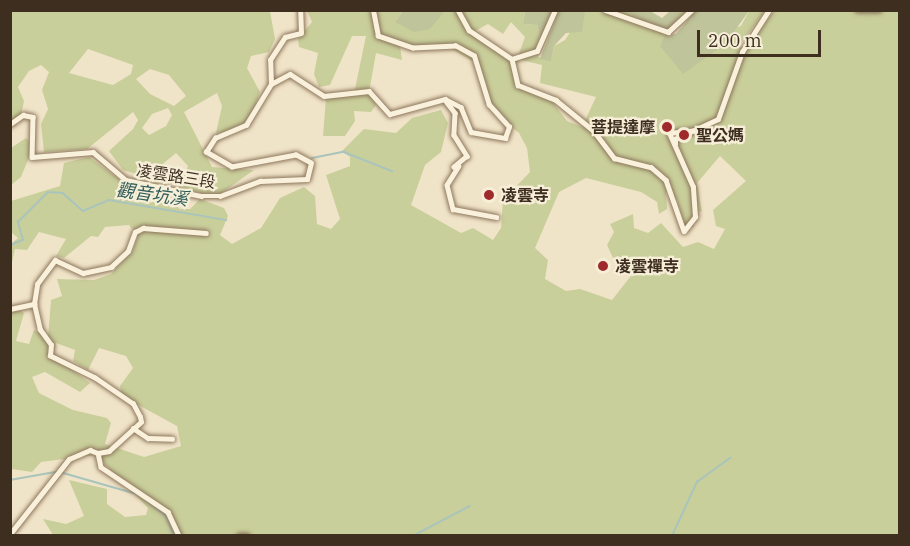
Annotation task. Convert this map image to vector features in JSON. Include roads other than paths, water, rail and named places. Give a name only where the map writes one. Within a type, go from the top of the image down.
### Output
[{"type":"street","points":[[300,10],[302,33],[285,37],[270,60],[271,84],[290,74],[324,96],[369,91],[384,110],[397,115],[444,99],[461,107],[475,135],[507,135],[509,127],[489,105],[474,56],[456,46],[413,48],[378,36],[373,10]]},
{"type":"street","points":[[458,10],[469,30],[512,59],[518,85],[555,100],[594,131],[614,158],[651,167],[666,180],[680,228],[687,231],[695,217],[693,187],[669,133],[705,129],[718,119],[742,52],[769,10]]},
{"type":"street","points":[[512,59],[537,51],[555,10]]},
{"type":"street","points":[[605,10],[668,32],[692,10]]},
{"type":"street","points":[[857,10],[880,10]]},
{"type":"street","name":"凌雲路三段","points":[[10,124],[23,115],[33,117],[30,155],[39,160],[93,152],[126,180],[220,196],[260,181],[308,177],[311,163],[296,155],[232,167],[206,152],[214,138],[234,134],[252,120],[271,84]]},
{"type":"street","points":[[444,99],[455,113],[453,135],[467,156],[457,166],[447,185],[453,209],[496,217]]},
{"type":"street","points":[[10,534],[77,452],[109,451],[141,422],[133,404],[50,356],[51,345],[40,330],[34,304],[37,284],[55,260],[83,273],[120,262],[135,232],[143,228],[206,233]]},
{"type":"street","points":[[10,309],[34,304]]},
{"type":"street","points":[[133,428],[148,438],[172,439]]},
{"type":"street","points":[[98,453],[101,467],[168,512],[179,536]]},
{"type":"street","points":[[239,536],[248,536]]},
{"type":"waterway","points":[[312,158],[344,152],[392,171]]},
{"type":"waterway","points":[[116,199],[126,185]]},
{"type":"waterway","name":"觀音坑溪","points":[[10,245],[23,240],[18,222],[48,192],[63,193],[83,211],[109,200],[226,220]]},
{"type":"waterway","points":[[672,536],[697,482],[730,458]]},
{"type":"waterway","points":[[10,480],[56,472]]},
{"type":"waterway","points":[[60,472],[140,495],[166,516],[174,536]]},
{"type":"waterway","points":[[413,536],[470,506]]},
{"type":"place","name":"菩提達摩","points":[[667,127]]},
{"type":"place","name":"聖公媽","points":[[684,135]]},
{"type":"place","name":"凌雲寺","points":[[489,195]]},
{"type":"place","name":"凌雲禪寺","points":[[603,266]]}]
